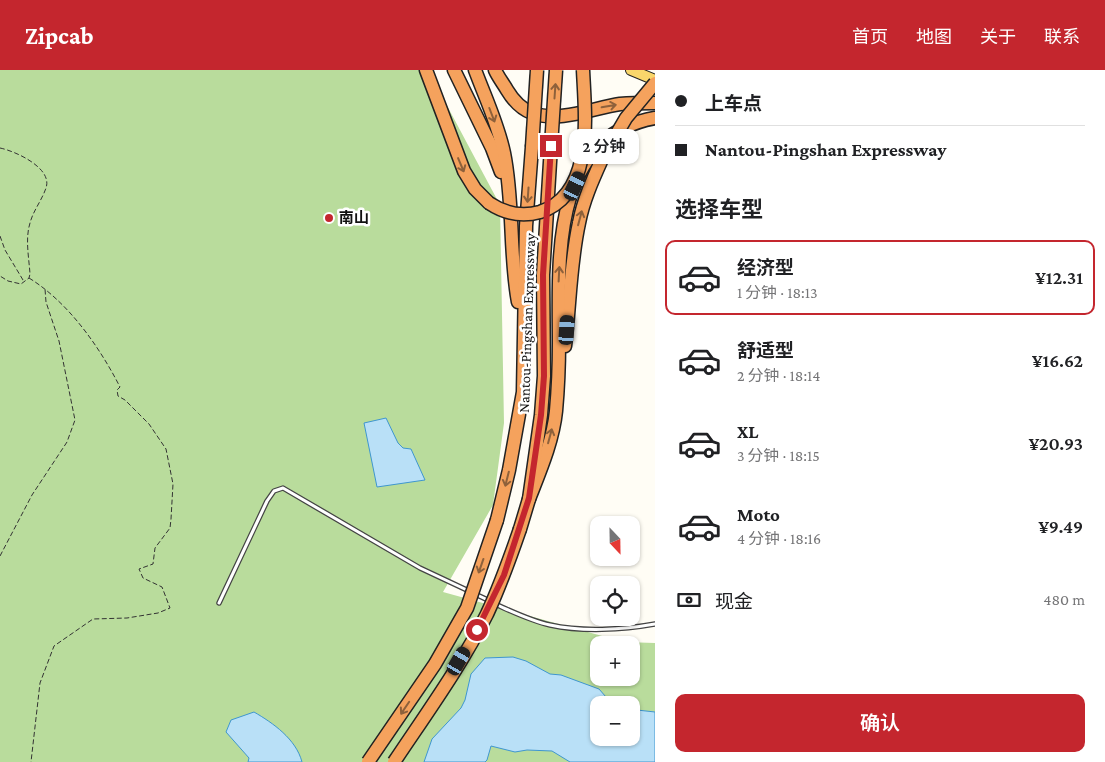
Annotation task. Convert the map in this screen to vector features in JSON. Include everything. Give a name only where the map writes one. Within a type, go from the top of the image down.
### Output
[{"type":"highway","points":[[426,70],[464,171],[475,189],[489,203],[504,211],[528,214],[553,206],[567,195],[576,180],[582,159],[584,119],[583,70]]},
{"type":"highway","points":[[454,70],[492,148],[509,198]]},
{"type":"highway","points":[[475,70],[500,136],[507,170],[516,289],[524,332]]},
{"type":"highway","name":"Nantou-Pingshan Expressway","points":[[368,762],[435,664],[467,608],[497,520],[509,470],[523,392],[526,226],[537,70]]},
{"type":"highway","name":"Nantou-Pingshan Expressway","points":[[394,762],[450,677],[486,615],[504,575],[529,498],[541,415],[544,376],[543,275],[556,70]]},
{"type":"highway","points":[[496,72],[514,100],[532,113],[555,116],[568,115],[622,104],[655,103]]},
{"type":"highway","points":[[529,498],[551,434],[555,414],[564,355],[574,246],[579,221],[592,180],[602,158],[626,118],[655,82]]},
{"type":"highway","points":[[558,387],[558,278],[561,235],[569,199],[588,160],[600,145],[624,128],[655,118]]},
{"type":"main road","points":[[631,70],[655,82]]},
{"type":"lane","points":[[219,603],[267,501],[274,491],[283,488],[420,568],[518,614],[549,625],[562,626],[614,629],[655,624]]},
{"type":"path","points":[[0,148],[26,159],[40,169],[48,181],[28,232],[29,278],[21,284],[8,281],[0,276]]},
{"type":"path","points":[[0,236],[5,250],[23,280],[21,284]]},
{"type":"path","points":[[29,278],[56,298],[106,360],[120,387],[117,390],[118,396],[125,400],[149,424],[166,448],[173,484],[170,528],[155,548],[153,564],[140,569],[143,578],[162,587],[170,608],[158,613],[127,618],[93,619],[54,646],[40,683],[31,762]]},
{"type":"path","points":[[0,556],[32,495],[67,442],[76,420],[59,341],[46,302],[45,288]]},
{"type":"green space","points":[[0,70],[428,70],[500,205],[504,423],[493,505],[443,592],[602,636],[590,636],[590,686],[640,686],[640,643],[655,643],[655,762],[0,762]]},
{"type":"water","points":[[386,418],[398,443],[403,448],[411,449],[425,480],[377,487],[364,423]]},
{"type":"water","points":[[513,657],[526,661],[550,674],[561,675],[599,689],[605,696],[590,696],[590,746],[640,746],[640,710],[655,712],[655,762],[570,762],[552,751],[527,750],[515,752],[491,746],[485,762],[424,762],[432,739],[461,708],[465,700],[471,674],[485,658]]},
{"type":"water","points":[[254,712],[283,732],[295,746],[302,762],[248,762],[249,758],[226,732],[231,720]]},
{"type":"place","name":"南山","points":[[329,218]]},
{"type":"route","points":[[477,630],[504,575],[529,498],[541,415],[544,376],[543,275],[551,146]]}]
